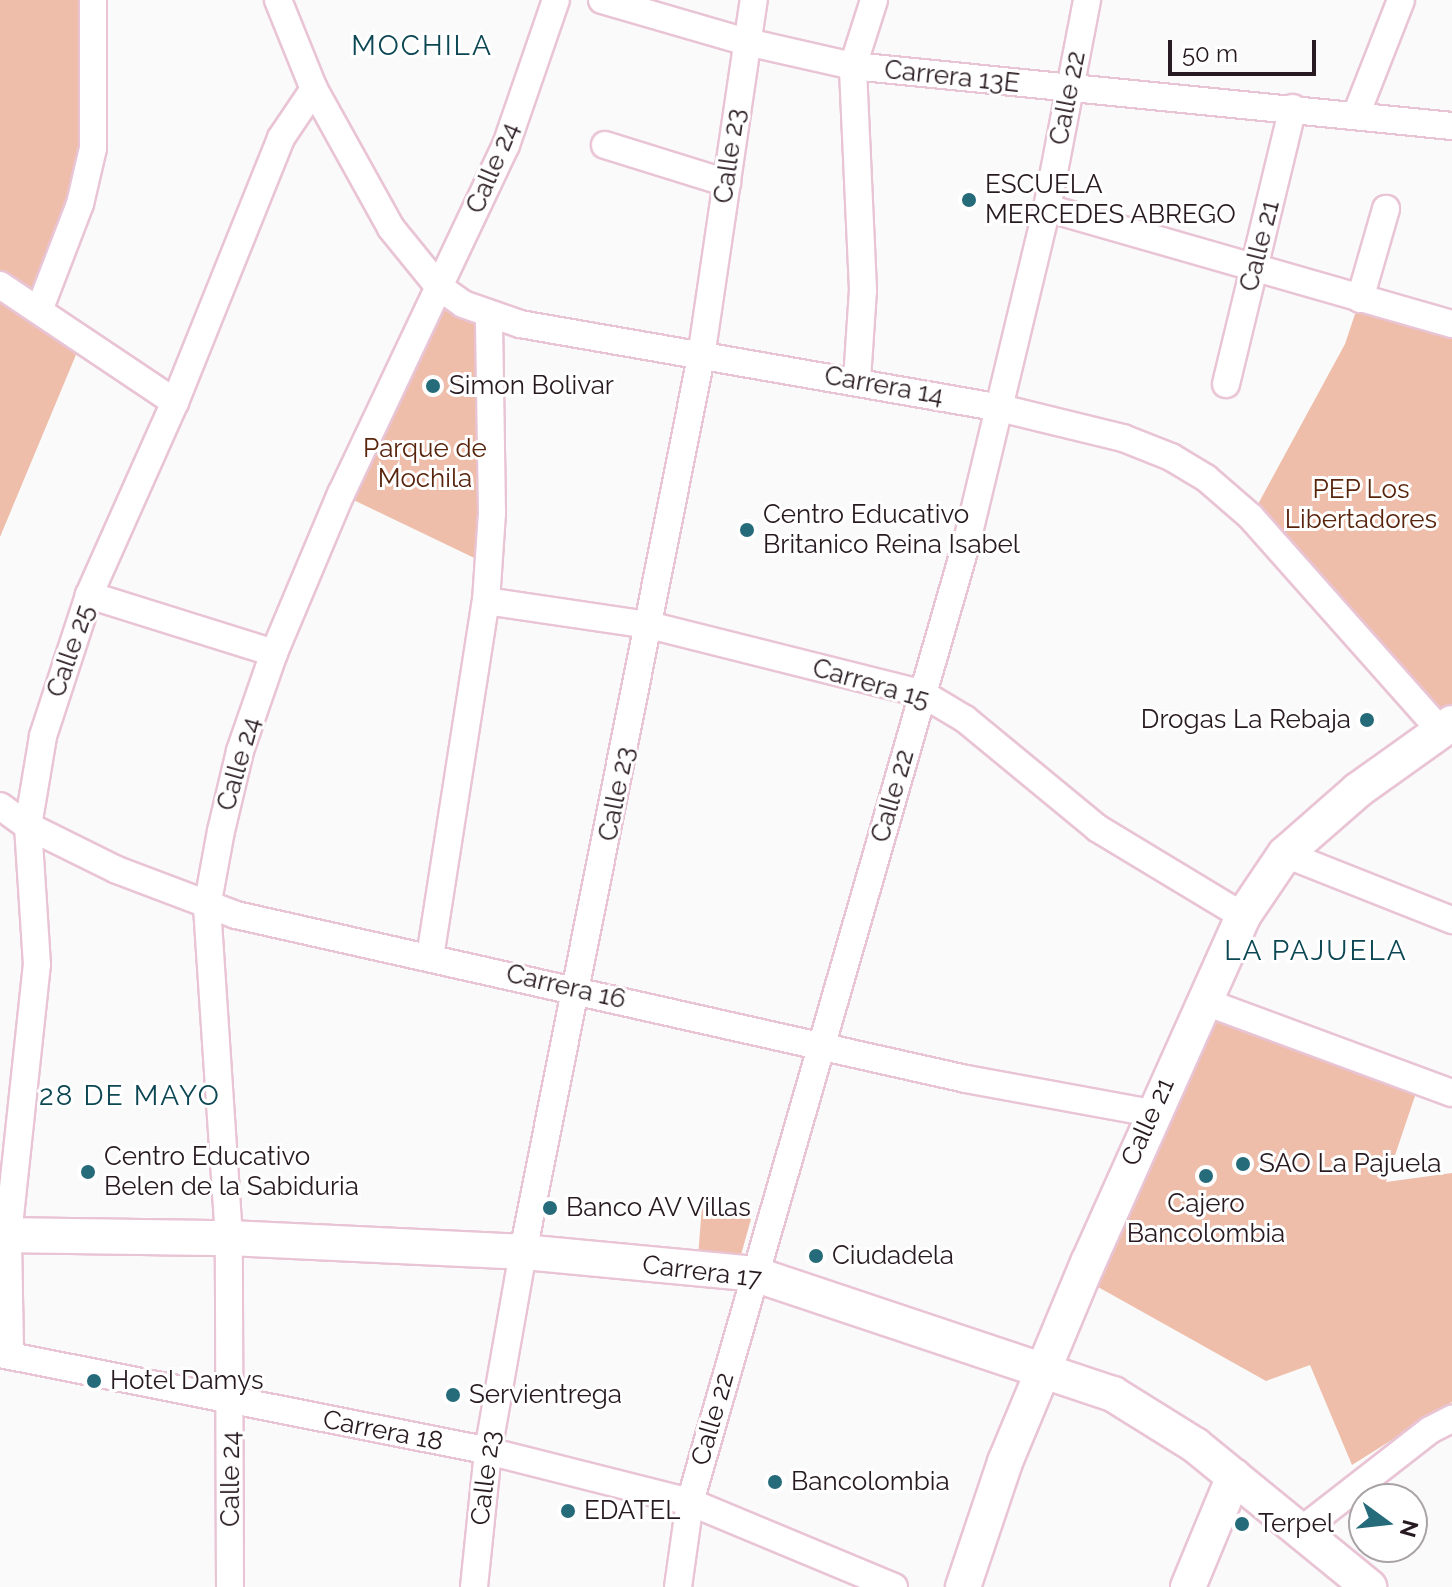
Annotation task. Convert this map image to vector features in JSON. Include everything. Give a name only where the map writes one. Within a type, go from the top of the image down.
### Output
[{"type":"main road","name":"Calle 21","points":[[963,1587],[1005,1462],[1151,1113],[1243,916],[1285,854],[1358,790],[1446,726]]},
{"type":"main road","name":"Carrera 17","points":[[4,1235],[229,1238],[523,1252],[754,1274],[1044,1369],[1161,1420],[1369,1587]]},
{"type":"main road","points":[[1188,1587],[1234,1476]]},
{"type":"street","points":[[40,308],[80,204],[93,148],[93,0]]},
{"type":"street","points":[[278,0],[314,89]]},
{"type":"street","name":"Calle 24","points":[[230,1587],[229,1238],[207,907],[240,751],[274,653],[341,494],[506,145],[556,0]]},
{"type":"street","name":"Carrera 13E","points":[[602,0],[747,42],[853,66],[1452,126]]},
{"type":"street","name":"Calle 23","points":[[474,1587],[488,1451],[523,1252],[578,990],[701,357],[754,0]]},
{"type":"street","points":[[857,380],[863,290],[853,66],[874,0]]},
{"type":"street","name":"Calle 22","points":[[678,1587],[690,1502],[923,694],[1000,408],[1047,208],[1087,0]]},
{"type":"street","points":[[1356,115],[1401,0]]},
{"type":"street","name":"Carrera 14","points":[[314,89],[391,228],[439,287],[489,317],[701,357],[857,380],[1000,408],[1123,438],[1206,478],[1251,517],[1446,726]]},
{"type":"street","name":"Calle 25","points":[[5,1353],[4,1235],[37,965],[28,826],[43,736],[89,595],[175,402],[281,138],[314,89]]},
{"type":"street","name":"Calle 21","points":[[1226,384],[1293,108]]},
{"type":"street","points":[[605,145],[727,183]]},
{"type":"street","points":[[1047,208],[1452,324]]},
{"type":"street","points":[[1360,299],[1386,209]]},
{"type":"street","points":[[0,285],[40,308],[175,402]]},
{"type":"street","points":[[430,957],[486,601],[492,513],[489,317]]},
{"type":"street","points":[[89,595],[274,653]]},
{"type":"street","name":"Carrera 15","points":[[486,601],[649,625],[923,694],[965,719],[1097,828],[1243,916]]},
{"type":"street","name":"Carrera 16","points":[[0,806],[28,826],[207,907],[821,1046],[1151,1113]]},
{"type":"street","points":[[1285,854],[1452,920]]},
{"type":"street","points":[[1203,1001],[1452,1093]]},
{"type":"street","name":"Carrera 18","points":[[5,1353],[488,1451],[690,1502],[894,1587]]},
{"type":"street","points":[[1299,1532],[1430,1430],[1452,1419]]},
{"type":"green space","points":[[0,0],[93,0],[96,91],[40,308],[83,338],[0,537]]},
{"type":"green space","name":"Parque de Mochila","points":[[439,287],[489,317],[489,565],[341,494]]},
{"type":"green space","name":"PEP Los Libertadores","points":[[1360,299],[1452,324],[1452,723],[1251,517],[1345,344]]},
{"type":"green space","points":[[1203,1001],[1420,1081],[1386,1182],[1452,1173],[1452,1402],[1352,1465],[1310,1365],[1266,1381],[1082,1278]]},
{"type":"green space","points":[[702,1206],[751,1219],[739,1262],[698,1257]]},
{"type":"place","name":"ESCUELA MERCEDES ABREGO","points":[[969,200]]},
{"type":"place","name":"Simon Bolivar","points":[[433,386]]},
{"type":"place","name":"Centro Educativo Britanico Reina Isabel","points":[[747,530]]},
{"type":"place","name":"Drogas La Rebaja","points":[[1367,720]]},
{"type":"place","name":"SAO La Pajuela","points":[[1243,1164]]},
{"type":"place","name":"Centro Educativo Belen de la Sabiduria","points":[[88,1172]]},
{"type":"place","name":"Cajero Bancolombia","points":[[1206,1176]]},
{"type":"place","name":"Banco AV Villas","points":[[550,1208]]},
{"type":"place","name":"Ciudadela","points":[[816,1256]]},
{"type":"place","name":"Hotel Damys","points":[[94,1381]]},
{"type":"place","name":"Servientrega","points":[[453,1395]]},
{"type":"place","name":"Bancolombia","points":[[775,1482]]},
{"type":"place","name":"EDATEL","points":[[568,1511]]},
{"type":"place","name":"Terpel","points":[[1242,1524]]},
{"type":"district","name":"MOCHILA","points":[[422,46]]},
{"type":"district","name":"LA PAJUELA","points":[[1316,951]]},
{"type":"district","name":"28 DE MAYO","points":[[130,1096]]}]
